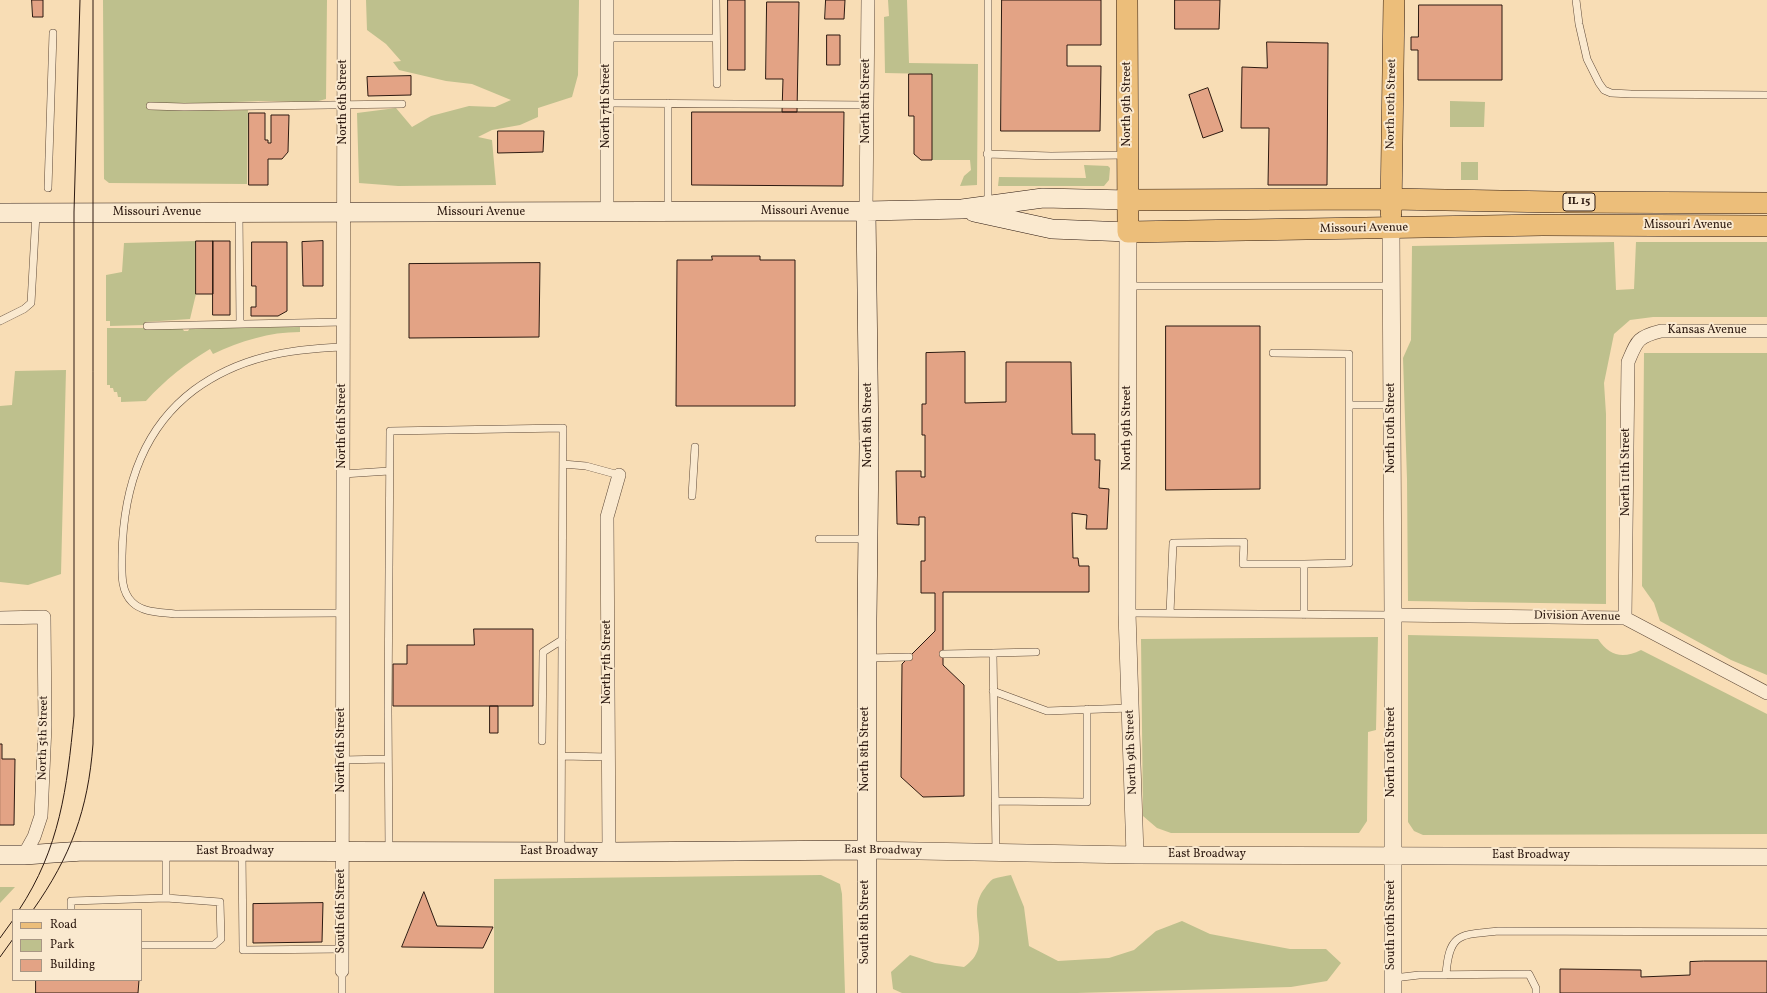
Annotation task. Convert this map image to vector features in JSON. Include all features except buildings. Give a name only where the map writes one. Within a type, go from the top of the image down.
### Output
[{"type":"main road","name":"North 9th Street","points":[[1127,0],[1128,232]]},
{"type":"main road","name":"North 10th Street","points":[[1391,229],[1394,0]]},
{"type":"main road","name":"Missouri Avenue","points":[[0,213],[866,211],[962,209],[1044,198],[1128,200],[1391,199],[1555,202],[1767,203]]},
{"type":"main road","name":"Missouri Avenue","points":[[962,209],[1052,229],[1128,232],[1543,226],[1767,226]]},
{"type":"main road","name":"North 8th Street","points":[[866,211],[869,447],[866,658],[866,850]]},
{"type":"main road","name":"East Broadway","points":[[0,855],[83,851],[609,852],[866,850]]},
{"type":"main road","name":"South 8th Street","points":[[866,850],[866,993]]},
{"type":"street","name":"North 6th Street","points":[[342,852],[344,0]]},
{"type":"street","name":"North 7th Street","points":[[607,0],[607,212]]},
{"type":"street","name":"North 8th Street","points":[[866,211],[868,0]]},
{"type":"street","name":"North 10th Street","points":[[1391,229],[1393,615],[1392,856]]},
{"type":"street","name":"North 9th Street","points":[[1128,232],[1127,613],[1135,855]]},
{"type":"street","name":"Kansas Avenue","points":[[1648,334],[1661,331],[1767,330]]},
{"type":"street","name":"North 11th Street","points":[[1625,618],[1628,362],[1637,341],[1648,334]]},
{"type":"street","name":"North 7th Street","points":[[609,852],[607,517],[620,474]]},
{"type":"street","name":"Division Avenue","points":[[1393,615],[1625,618],[1767,693]]},
{"type":"street","name":"North 5th Street","points":[[0,618],[44,617],[45,726],[41,816],[34,837],[24,855]]},
{"type":"street","name":"East Broadway","points":[[866,850],[1135,855],[1767,857]]},
{"type":"street","name":"South 6th Street","points":[[342,852],[342,971]]},
{"type":"street","name":"South 10th Street","points":[[1392,856],[1393,986]]},
{"type":"lane","points":[[716,0],[717,84]]},
{"type":"lane","points":[[988,0],[988,205]]},
{"type":"lane","points":[[1576,0],[1579,24],[1587,59],[1604,90],[1611,93],[1631,94],[1767,95]]},
{"type":"lane","points":[[48,188],[53,34]]},
{"type":"lane","points":[[607,38],[716,38]]},
{"type":"lane","points":[[607,103],[867,105]]},
{"type":"lane","points":[[150,106],[402,104]]},
{"type":"lane","points":[[668,104],[668,212]]},
{"type":"lane","points":[[987,154],[1051,156],[1128,155]]},
{"type":"lane","points":[[0,321],[24,309],[31,303],[36,212]]},
{"type":"lane","points":[[239,213],[240,324]]},
{"type":"lane","points":[[1128,286],[1391,286]]},
{"type":"lane","points":[[147,326],[343,322]]},
{"type":"lane","points":[[342,614],[175,614],[154,612],[140,608],[131,601],[124,589],[122,576],[122,547],[126,510],[133,477],[143,450],[150,438],[174,407],[194,390],[216,376],[252,360],[289,352],[343,347]]},
{"type":"lane","points":[[1170,613],[1173,544],[1244,542],[1243,564],[1349,563],[1349,354],[1272,353]]},
{"type":"lane","points":[[1349,405],[1392,405]]},
{"type":"lane","points":[[389,852],[388,759],[390,430],[563,428],[561,852]]},
{"type":"lane","points":[[692,496],[694,447]]},
{"type":"lane","points":[[562,464],[586,466],[620,474]]},
{"type":"lane","points":[[343,474],[389,471]]},
{"type":"lane","points":[[819,539],[868,539]]},
{"type":"lane","points":[[1304,564],[1304,615]]},
{"type":"lane","points":[[1127,613],[1393,615]]},
{"type":"lane","points":[[542,742],[543,652],[562,640]]},
{"type":"lane","points":[[943,654],[1036,652]]},
{"type":"lane","points":[[993,653],[996,853]]},
{"type":"lane","points":[[866,658],[910,657]]},
{"type":"lane","points":[[993,691],[1047,711],[1130,708]]},
{"type":"lane","points":[[995,801],[1087,802],[1087,709]]},
{"type":"lane","points":[[562,756],[608,757]]},
{"type":"lane","points":[[342,760],[388,759]]},
{"type":"lane","points":[[166,851],[166,898]]},
{"type":"lane","points":[[242,852],[243,950],[342,949]]},
{"type":"lane","points":[[71,909],[71,901],[166,898],[220,902],[221,939],[214,946],[142,945]]},
{"type":"lane","points":[[1446,975],[1448,954],[1455,942],[1466,934],[1498,931],[1767,932]]},
{"type":"lane","points":[[342,971],[342,993]]},
{"type":"lane","points":[[1393,986],[1419,975],[1529,974],[1536,988],[1536,993]]},
{"type":"green space","points":[[103,0],[327,0],[326,99],[315,102],[236,102],[210,106],[210,110],[248,110],[247,184],[109,183],[104,179]]},
{"type":"green space","points":[[366,0],[579,0],[578,75],[572,97],[538,108],[538,117],[520,125],[492,130],[478,137],[492,140],[496,185],[398,186],[359,183],[357,113],[396,108],[412,127],[431,116],[469,106],[495,107],[511,100],[472,84],[446,81],[399,70],[393,62],[401,61],[386,44],[367,30]]},
{"type":"green space","points":[[888,0],[907,0],[909,63],[978,64],[977,185],[960,186],[964,176],[971,170],[970,160],[932,160],[932,74],[885,73],[884,17],[889,16]]},
{"type":"green space","points":[[1450,101],[1485,102],[1484,127],[1450,127]]},
{"type":"green space","points":[[1461,162],[1478,162],[1478,180],[1461,180]]},
{"type":"green space","points":[[1084,165],[1108,166],[1110,168],[1109,180],[1104,186],[998,186],[999,177],[1086,178]]},
{"type":"green space","points":[[196,241],[196,294],[190,319],[145,322],[145,325],[110,326],[110,321],[106,321],[106,275],[122,272],[124,243]]},
{"type":"green space","points":[[1614,242],[1616,290],[1634,289],[1636,242],[1767,242],[1767,317],[1653,317],[1630,320],[1614,334],[1604,383],[1606,414],[1606,604],[1408,601],[1407,479],[1403,358],[1411,340],[1412,246]]},
{"type":"green space","points":[[300,327],[300,332],[289,332],[255,338],[213,354],[210,349],[192,360],[160,386],[146,401],[121,402],[121,397],[118,397],[117,392],[114,392],[113,388],[110,388],[110,385],[107,385],[107,328],[182,328],[184,331],[188,331],[190,328]]},
{"type":"green space","points":[[1644,353],[1767,353],[1767,675],[1731,660],[1660,621],[1654,603],[1642,586]]},
{"type":"green space","points":[[66,370],[61,574],[28,585],[0,582],[0,406],[12,405],[15,371]]},
{"type":"green space","points":[[1408,635],[1598,639],[1607,649],[1617,654],[1622,655],[1634,653],[1641,650],[1767,714],[1767,834],[1423,835],[1414,831],[1408,822]]},
{"type":"green space","points":[[1378,637],[1376,730],[1368,732],[1367,821],[1359,833],[1171,833],[1157,828],[1143,816],[1141,639]]},
{"type":"green space","points":[[821,875],[840,884],[842,894],[845,993],[494,993],[494,879]]},
{"type":"green space","points":[[1011,875],[1024,907],[1029,946],[1058,961],[1109,958],[1134,950],[1156,931],[1182,921],[1210,934],[1290,949],[1326,949],[1341,963],[1327,981],[1291,987],[1077,993],[902,993],[893,989],[891,972],[910,955],[935,963],[964,967],[973,958],[978,949],[979,939],[977,909],[979,898],[993,879]]},
{"type":"green space","points":[[0,887],[15,887],[0,903]]},
{"type":"tram line","points":[[20,909],[33,887],[53,840],[64,793],[74,716],[74,212],[80,0]]},
{"type":"tram line","points":[[34,909],[58,871],[75,832],[87,790],[93,744],[93,0]]},
{"type":"tram line","points":[[0,938],[12,921]]},
{"type":"tram line","points":[[0,957],[12,940]]}]
